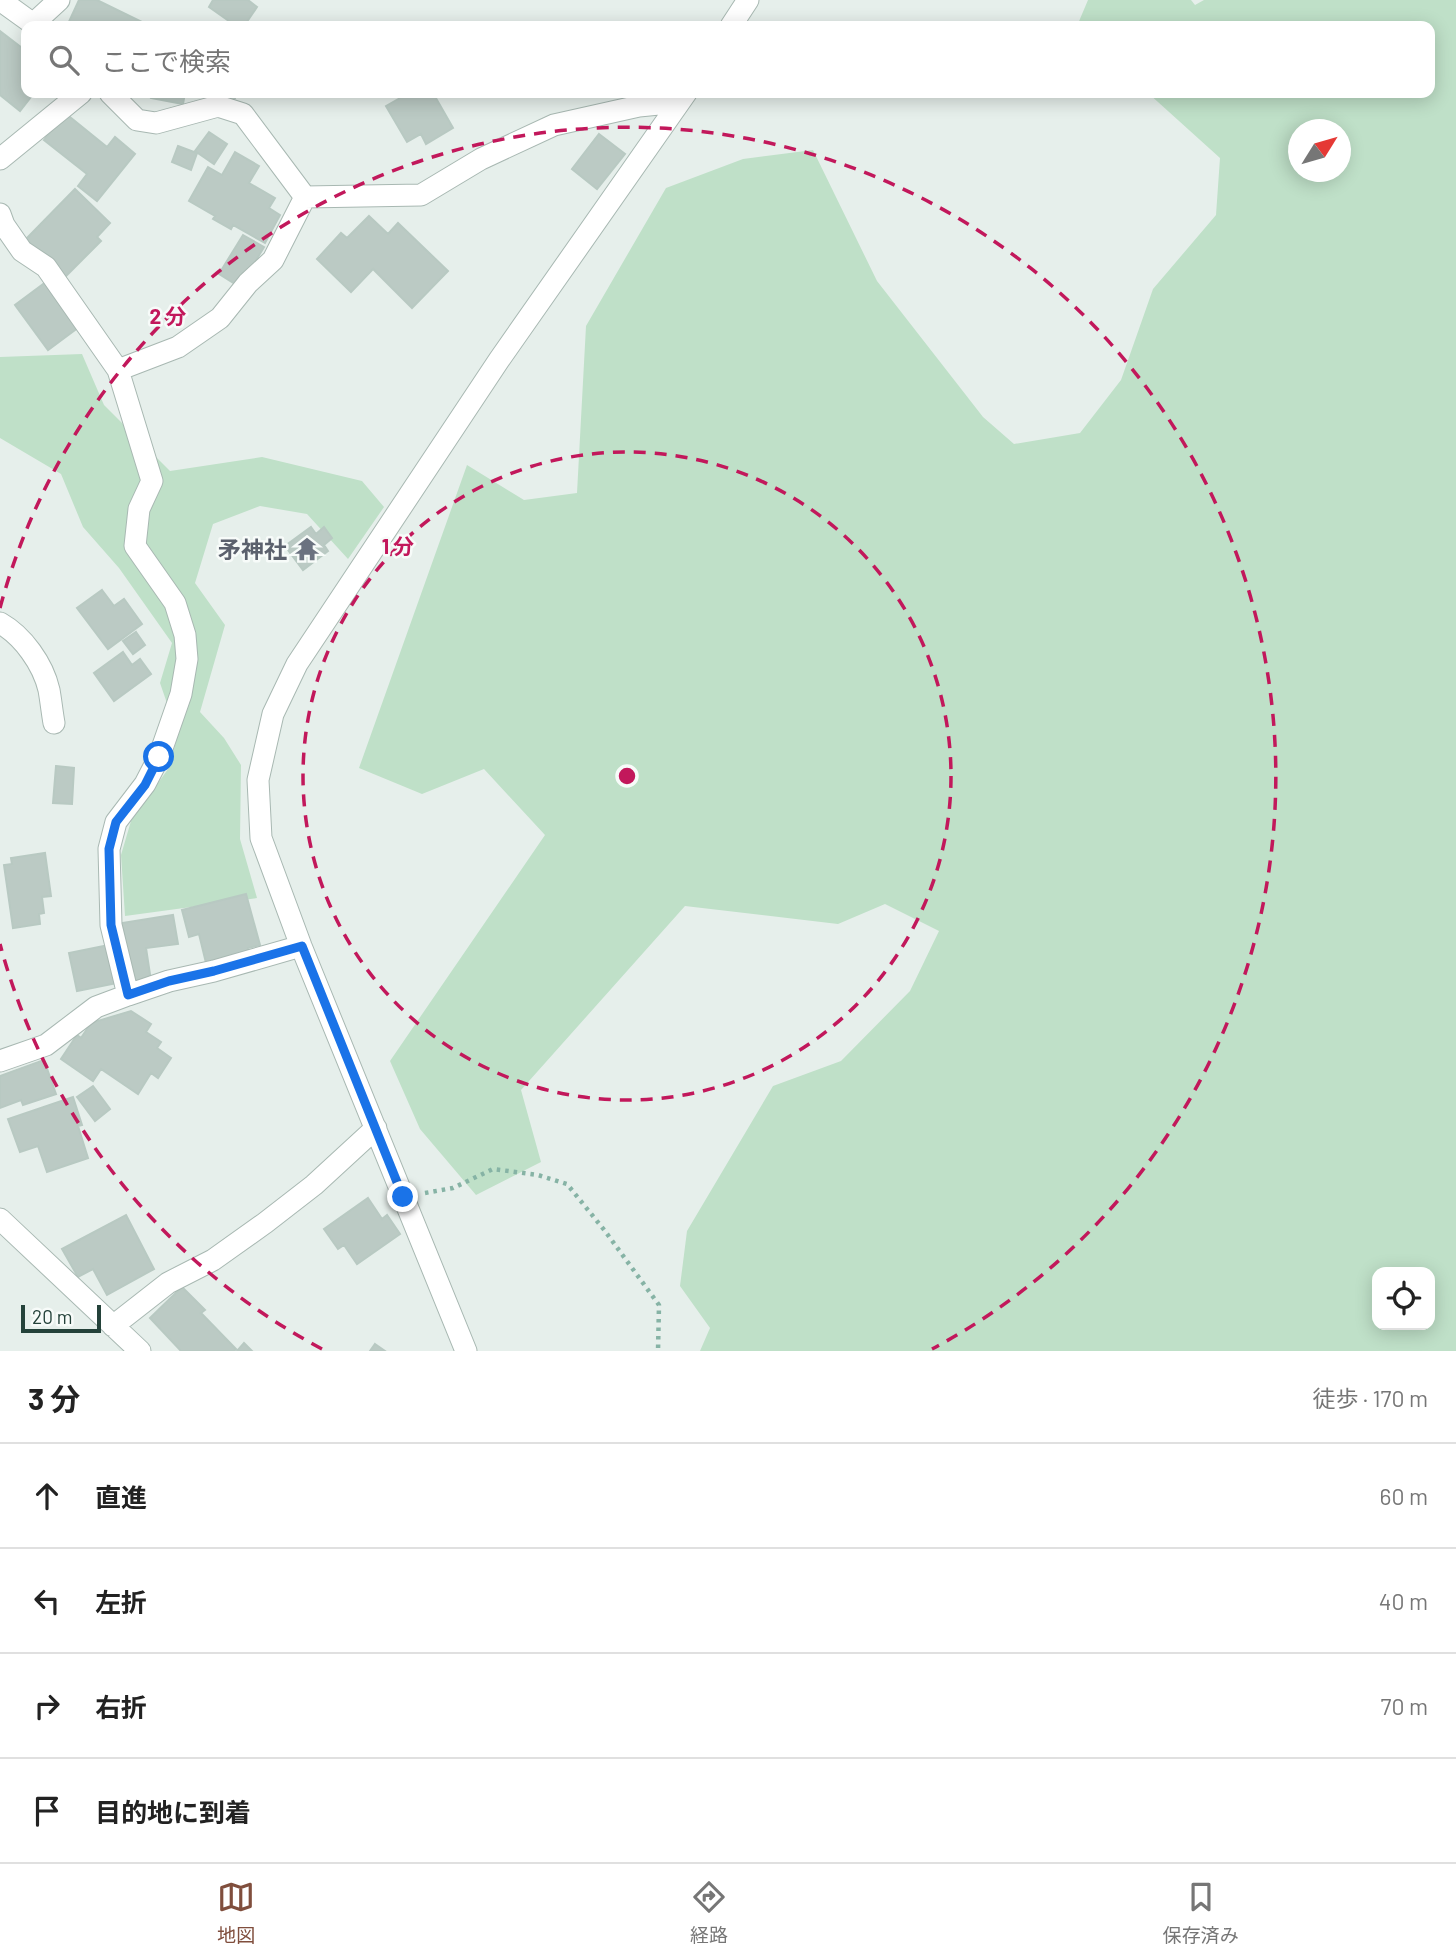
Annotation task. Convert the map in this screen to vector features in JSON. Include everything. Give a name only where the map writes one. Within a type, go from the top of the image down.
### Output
[{"type":"street","points":[[0,0],[29,21]]},
{"type":"street","points":[[39,21],[60,0]]},
{"type":"street","points":[[734,21],[748,0]]},
{"type":"street","points":[[0,159],[74,98]]},
{"type":"street","points":[[115,98],[137,120],[156,123],[218,106],[243,114],[305,197]]},
{"type":"street","points":[[305,197],[421,195],[481,159],[554,125],[677,98]]},
{"type":"street","points":[[466,1351],[261,838],[258,779],[273,714],[297,664],[499,360],[681,98]]},
{"type":"street","points":[[118,370],[178,347],[220,318],[248,284],[273,260],[305,197]]},
{"type":"street","points":[[0,214],[4,225],[22,251],[46,267],[118,370],[152,481],[139,509],[135,546],[175,603],[185,635],[187,659],[172,724],[145,785],[116,822],[109,849],[111,925],[128,995]]},
{"type":"street","points":[[0,624],[14,631],[36,661],[48,687],[54,723]]},
{"type":"street","points":[[0,1061],[47,1045],[96,1007],[169,981],[302,946]]},
{"type":"street","points":[[113,1326],[168,1283],[213,1260],[265,1223],[314,1185],[376,1128]]},
{"type":"street","points":[[0,1219],[140,1351]]},
{"type":"path","points":[[403,1197],[453,1188],[492,1169],[538,1175],[567,1184],[659,1305],[658,1351]]},
{"type":"green space","points":[[1088,0],[1191,0],[1195,5],[1204,0],[1456,0],[1456,1351],[700,1351],[710,1328],[680,1286],[687,1231],[773,1086],[841,1061],[910,991],[939,931],[885,904],[838,924],[685,906],[521,1090],[541,1162],[476,1195],[420,1129],[390,1061],[545,835],[484,769],[422,794],[359,768],[467,465],[524,500],[577,493],[586,326],[666,188],[743,159],[813,150],[877,281],[983,417],[1014,444],[1080,433],[1121,380],[1153,289],[1216,215],[1220,158],[1154,98],[1435,98],[1435,21],[1079,21]]},
{"type":"green space","points":[[82,354],[104,405],[170,471],[262,457],[362,481],[384,507],[348,559],[307,514],[260,506],[213,524],[195,583],[225,625],[200,712],[224,738],[241,765],[240,839],[257,898],[125,916],[121,855],[131,821],[168,769],[178,735],[160,683],[172,643],[119,568],[83,527],[61,474],[0,438],[0,357]]},
{"type":"building","points":[[79,0],[97,0],[140,21],[69,21]]},
{"type":"building","points":[[213,0],[248,0],[257,7],[247,21],[229,21],[209,7]]},
{"type":"building","points":[[0,31],[21,47],[21,98],[30,98],[20,111],[0,95]]},
{"type":"building","points":[[151,98],[184,98],[183,104]]},
{"type":"building","points":[[400,98],[436,98],[453,128],[426,144],[421,134],[407,142],[386,106]]},
{"type":"building","points":[[65,113],[107,147],[115,137],[135,154],[97,201],[78,186],[87,174],[44,140]]},
{"type":"building","points":[[209,132],[227,144],[214,164],[195,151]]},
{"type":"building","points":[[599,134],[625,154],[597,189],[572,169]]},
{"type":"building","points":[[178,146],[197,153],[191,170],[172,162]]},
{"type":"building","points":[[235,152],[259,166],[249,183],[275,198],[269,208],[280,215],[265,243],[233,225],[231,229],[189,201],[208,167],[222,175]]},
{"type":"building","points":[[75,189],[110,223],[97,237],[101,241],[65,277],[26,239]]},
{"type":"building","points":[[369,216],[388,234],[398,223],[448,271],[412,308],[373,269],[351,292],[317,259],[341,233],[347,238]]},
{"type":"building","points":[[243,235],[264,247],[240,287],[219,274]]},
{"type":"building","points":[[46,282],[79,327],[48,350],[15,305]]},
{"type":"building","name":"矛神社","points":[[311,527],[316,534],[324,527],[332,538],[324,545],[328,551],[303,570],[285,546]]},
{"type":"building","points":[[102,590],[114,606],[124,599],[142,624],[108,649],[77,608]]},
{"type":"building","points":[[136,632],[145,645],[133,654],[123,641]]},
{"type":"building","points":[[123,652],[132,665],[140,659],[151,674],[114,701],[94,673]]},
{"type":"building","points":[[56,766],[74,768],[72,804],[53,803]]},
{"type":"building","points":[[45,853],[51,896],[42,897],[44,913],[39,914],[40,924],[13,928],[4,865],[12,864],[11,858]]},
{"type":"building","points":[[246,894],[260,945],[248,948],[250,956],[207,967],[199,934],[189,937],[182,910]]},
{"type":"building","points":[[173,915],[178,944],[146,948],[151,981],[131,984],[122,923]]},
{"type":"building","points":[[109,945],[117,983],[77,991],[69,953]]},
{"type":"building","points":[[131,1011],[151,1024],[146,1032],[161,1042],[157,1048],[171,1058],[158,1078],[151,1073],[138,1094],[101,1069],[93,1081],[61,1059],[77,1035],[81,1038],[91,1023]]},
{"type":"building","points":[[44,1060],[56,1094],[23,1105],[21,1100],[0,1108],[0,1076]]},
{"type":"building","points":[[93,1086],[110,1109],[95,1121],[77,1097]]},
{"type":"building","points":[[73,1097],[88,1158],[47,1172],[38,1146],[20,1152],[8,1119]]},
{"type":"building","points":[[368,1198],[382,1219],[387,1215],[400,1234],[357,1264],[344,1245],[338,1249],[324,1229]]},
{"type":"building","points":[[126,1215],[154,1269],[107,1295],[93,1269],[78,1277],[62,1249]]},
{"type":"building","points":[[182,1287],[205,1310],[201,1313],[236,1349],[234,1351],[181,1351],[150,1318]]},
{"type":"building","points":[[244,1343],[252,1351],[237,1351]]},
{"type":"building","points":[[375,1344],[385,1351],[370,1351]]},
{"type":"place","name":"矛神社","points":[[307,549]]},
{"type":"route","points":[[159,757],[145,785],[116,822],[109,849],[111,925],[128,995],[169,981],[302,946],[403,1197]]}]
